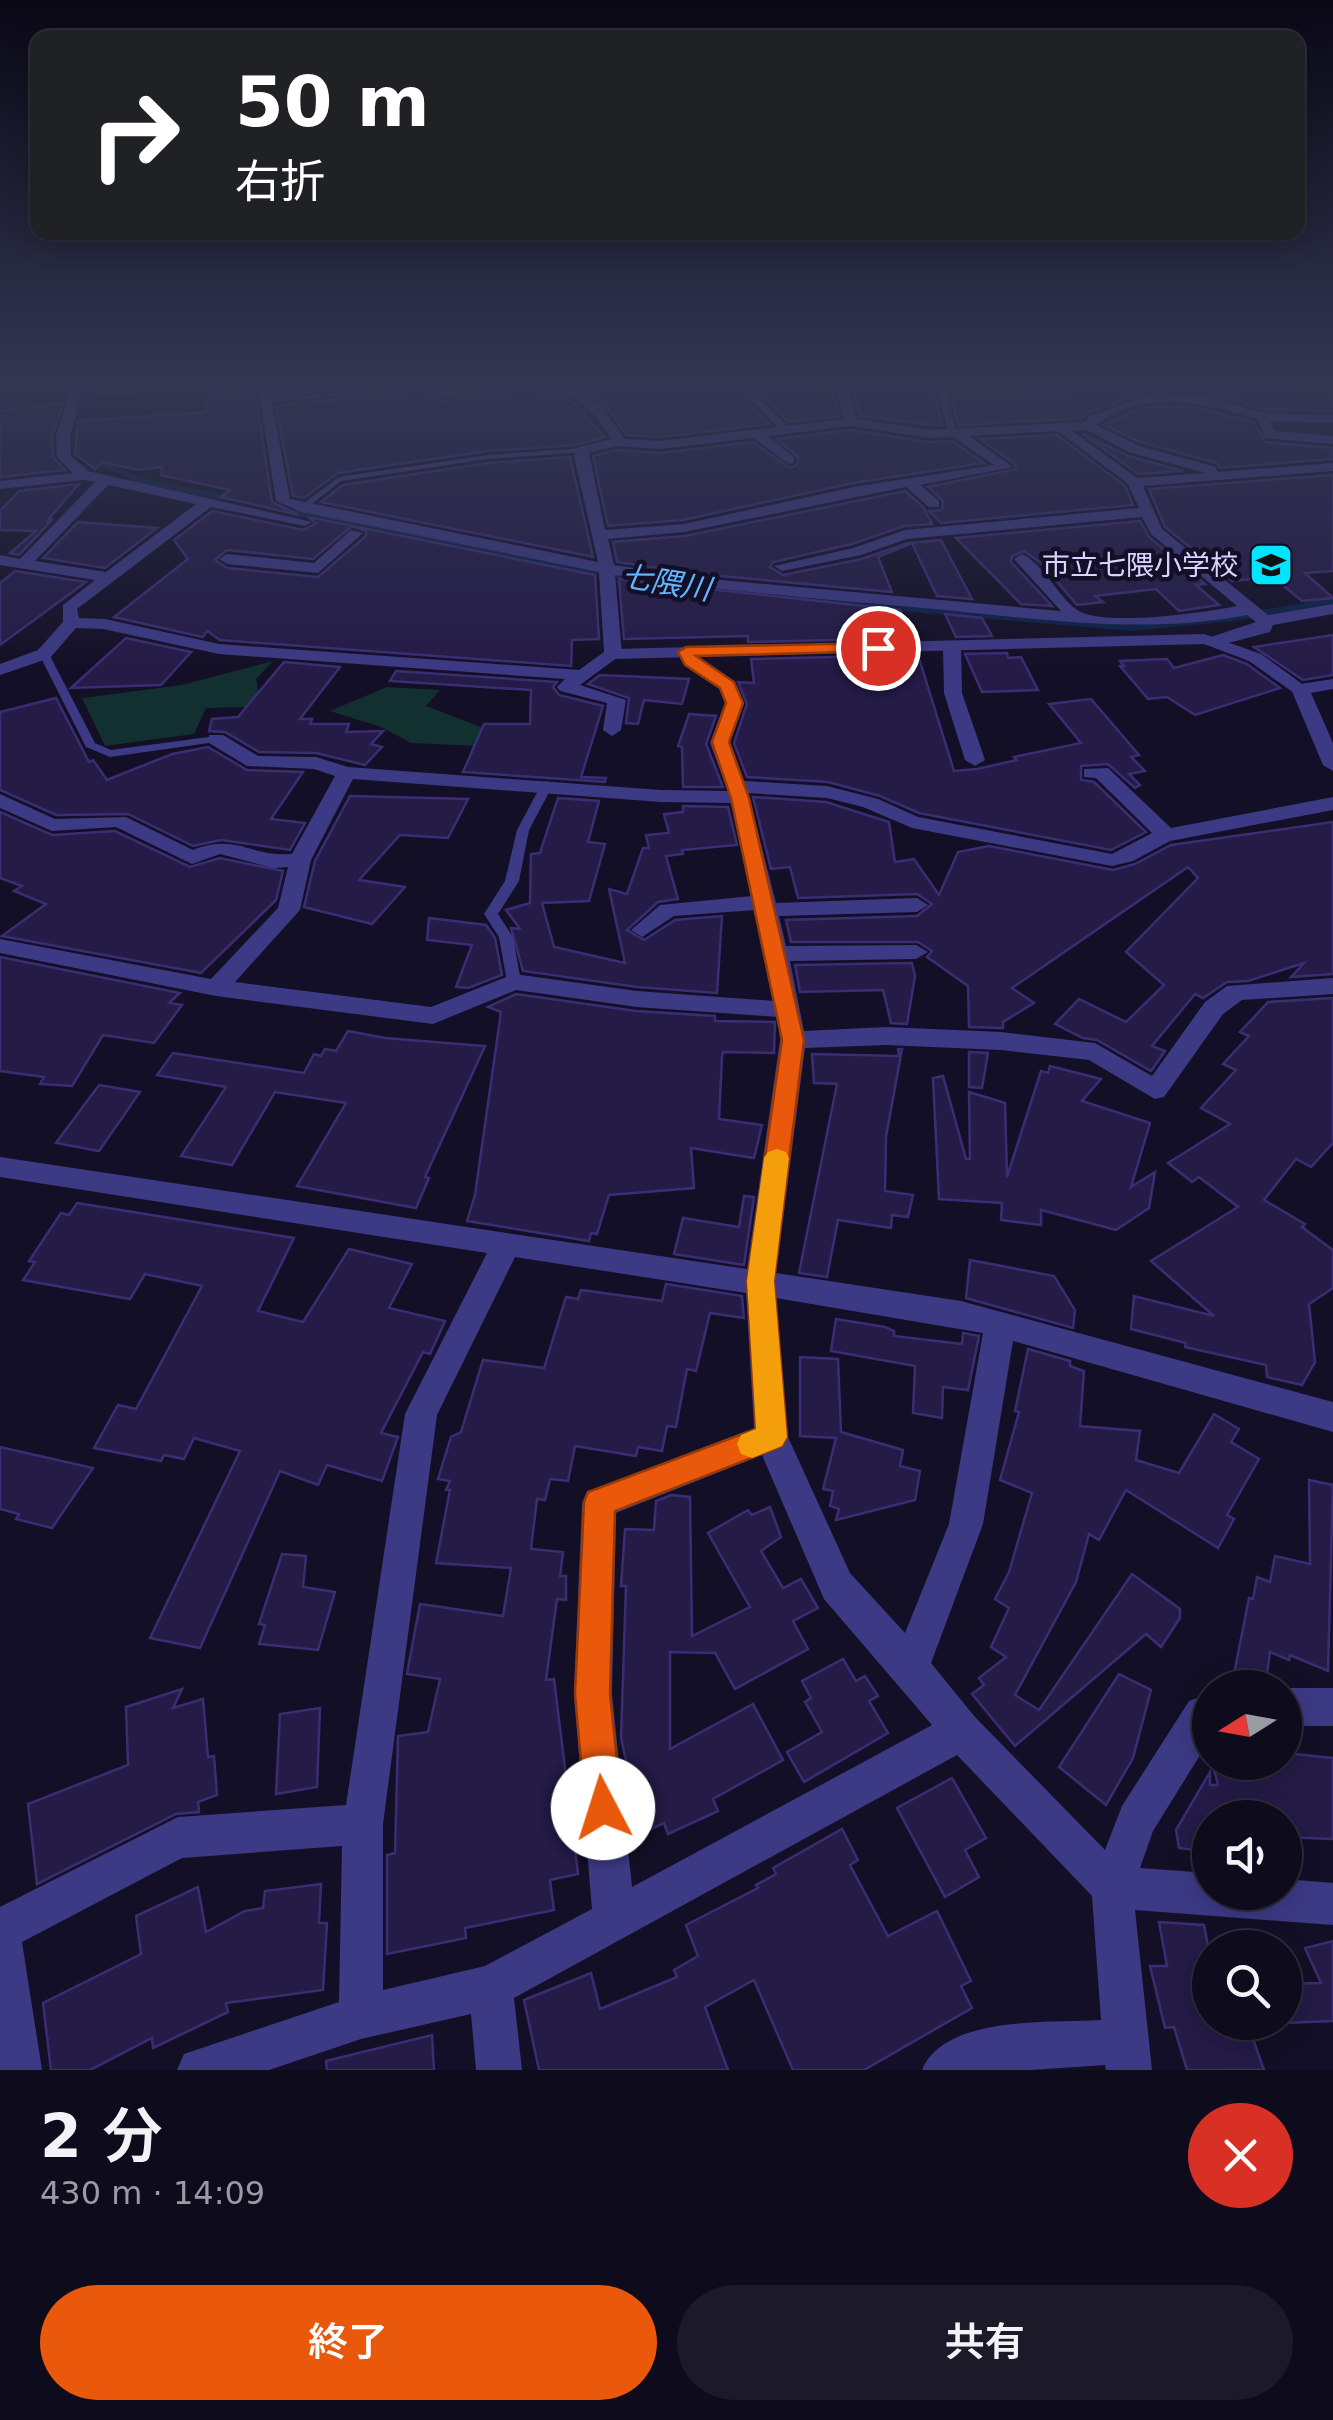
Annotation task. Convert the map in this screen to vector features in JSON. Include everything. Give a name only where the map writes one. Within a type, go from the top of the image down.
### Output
[{"type":"street","points":[[0,485],[70,478]]},
{"type":"street","points":[[99,478],[362,534],[608,578],[1151,622],[1250,609]]},
{"type":"street","points":[[23,564],[103,478]]},
{"type":"street","points":[[279,478],[283,501],[302,508],[608,578]]},
{"type":"street","points":[[586,478],[608,578],[613,654]]},
{"type":"street","points":[[600,535],[936,478]]},
{"type":"street","points":[[1128,478],[1134,482],[1156,531],[1265,621],[1333,609]]},
{"type":"street","points":[[1134,482],[1201,478]]},
{"type":"street","points":[[909,482],[934,504]]},
{"type":"street","points":[[71,624],[69,608],[210,501]]},
{"type":"street","points":[[287,518],[302,508]]},
{"type":"street","points":[[784,560],[856,552],[904,535],[1147,512]]},
{"type":"street","points":[[227,560],[318,568],[362,534],[383,524]]},
{"type":"street","points":[[1022,559],[1076,618]]},
{"type":"street","points":[[0,560],[111,578]]},
{"type":"street","points":[[612,730],[616,700],[566,687],[613,654],[1217,641],[1264,628],[1265,621]]},
{"type":"street","points":[[0,670],[44,654],[71,624],[105,624],[132,634],[218,649],[580,675]]},
{"type":"street","points":[[1217,641],[1260,657],[1300,690],[1333,765]]},
{"type":"street","points":[[952,646],[953,693],[975,760]]},
{"type":"street","points":[[686,652],[691,662],[728,686],[734,703],[720,742],[738,792],[791,1025],[760,1281],[772,1437],[837,1586],[910,1666],[960,1731],[1112,1887],[1333,1904]]},
{"type":"street","points":[[1300,690],[1333,684]]},
{"type":"street","points":[[216,740],[254,762],[316,763],[346,774],[662,796],[813,788],[886,808],[912,822],[1096,860],[1125,859],[1144,841],[1166,835],[1333,803]]},
{"type":"street","points":[[1091,773],[1101,772],[1166,835]]},
{"type":"street","points":[[216,988],[289,910],[300,860],[346,774]]},
{"type":"street","points":[[0,800],[52,824],[119,820],[192,858],[219,847],[274,862],[300,860]]},
{"type":"street","points":[[642,930],[668,910],[917,905]]},
{"type":"street","points":[[0,946],[216,988],[433,1016],[514,982],[791,1025],[1095,1052],[1154,1090],[1214,1008],[1236,992],[1333,986]]},
{"type":"street","points":[[776,954],[916,952]]},
{"type":"street","points":[[0,1167],[961,1314],[1333,1417]]},
{"type":"street","points":[[361,2017],[364,1824],[422,1414],[507,1243]]},
{"type":"street","points":[[910,1666],[966,1524],[1000,1324]]},
{"type":"street","points":[[614,1921],[592,1694],[599,1502],[772,1437]]},
{"type":"street","points":[[1302,1707],[1333,1708]]},
{"type":"street","points":[[200,2070],[361,2017],[491,1987],[960,1731]]},
{"type":"street","points":[[945,2070],[977,2052],[1127,2055],[1112,1887],[1136,1820],[1192,1732]]},
{"type":"street","points":[[19,2070],[0,1934],[178,1838],[364,1824]]},
{"type":"street","points":[[491,1987],[499,2070]]},
{"type":"lane","points":[[302,508],[342,478]]},
{"type":"lane","points":[[44,654],[90,746],[98,752],[110,754],[216,740]]},
{"type":"lane","points":[[514,982],[506,937],[491,914],[512,881],[524,830],[546,786]]},
{"type":"green space","points":[[273,661],[256,679],[260,700],[248,707],[206,708],[194,734],[105,746],[82,698],[182,685]]},
{"type":"green space","points":[[387,687],[440,690],[426,706],[481,727],[478,746],[411,743],[381,727],[330,711]]},
{"type":"building","points":[[173,478],[268,478],[272,502],[299,515],[221,497],[230,490]]},
{"type":"building","points":[[290,478],[332,478],[304,498],[293,496]]},
{"type":"building","points":[[392,478],[575,478],[593,557],[321,502],[343,485]]},
{"type":"building","points":[[598,478],[888,478],[683,520],[608,526]]},
{"type":"building","points":[[974,478],[1114,478],[1125,486],[1133,505],[941,523],[929,511],[942,510],[943,501],[928,487]]},
{"type":"building","name":"市立七隈小学校","points":[[1333,478],[1333,571],[1305,573],[1333,598],[1302,601],[1273,577],[1232,581],[1165,527],[1149,489]]},
{"type":"building","points":[[79,484],[19,555],[10,553],[36,531],[0,530],[0,511],[19,491]]},
{"type":"building","points":[[905,491],[923,507],[932,524],[904,526],[852,544],[773,562],[770,567],[783,575],[862,559],[908,543],[941,540],[972,599],[937,596],[912,543],[878,557],[892,592],[699,574],[617,562],[613,542],[685,536]]},
{"type":"building","points":[[212,511],[304,530],[316,523],[308,517],[595,575],[599,639],[572,640],[571,666],[220,640],[207,631],[203,637],[114,617],[188,559],[174,540]],"holes":[[[352,526],[366,531],[366,536],[318,577],[227,568],[215,560],[227,550],[313,559]]]},
{"type":"building","points":[[1140,521],[1149,537],[1205,584],[1196,585],[1219,605],[1179,611],[1156,589],[1095,596],[1103,602],[1077,605],[1041,563],[1024,551],[1012,556],[1011,562],[1052,606],[1021,604],[956,538]]},
{"type":"building","points":[[78,522],[157,528],[105,568],[43,558]]},
{"type":"building","points":[[15,571],[86,582],[0,645],[0,583]]},
{"type":"building","points":[[619,579],[900,610],[911,638],[748,642],[748,636],[624,639]]},
{"type":"building","points":[[945,614],[982,618],[992,636],[956,637]]},
{"type":"building","points":[[1333,635],[1333,675],[1303,680],[1254,647]]},
{"type":"building","points":[[126,638],[191,652],[161,685],[71,688]]},
{"type":"building","points":[[1007,653],[1008,658],[1021,657],[1038,690],[982,692],[965,654]]},
{"type":"building","points":[[918,655],[954,771],[1081,743],[1049,704],[1091,699],[1139,755],[1131,757],[1145,771],[1129,774],[1140,785],[1135,788],[1108,764],[1081,766],[1081,780],[1094,782],[1146,832],[1111,850],[919,813],[880,796],[828,782],[747,777],[734,743],[747,704],[738,682],[754,683],[751,659]]},
{"type":"building","points":[[1223,655],[1247,664],[1280,688],[1195,715],[1167,697],[1148,699],[1120,666],[1124,666],[1120,661],[1167,659],[1174,668]]},
{"type":"building","points":[[284,662],[340,667],[300,719],[312,719],[310,724],[349,724],[346,732],[383,731],[371,744],[382,747],[365,765],[316,753],[259,752],[225,732],[209,731],[212,719],[238,717]]},
{"type":"building","points":[[396,671],[557,682],[553,687],[559,695],[603,706],[581,777],[606,778],[605,782],[463,772],[484,724],[530,724],[531,690],[390,681]]},
{"type":"building","points":[[600,675],[689,679],[682,704],[644,700],[638,724],[626,723],[629,698],[588,684]]},
{"type":"building","points":[[56,698],[89,762],[93,760],[107,780],[172,754],[208,747],[247,770],[303,772],[271,819],[305,823],[290,850],[221,840],[193,846],[128,814],[56,815],[0,790],[0,712]]},
{"type":"building","points":[[689,714],[716,716],[706,744],[723,787],[683,787],[682,747],[678,746]]},
{"type":"building","points":[[350,796],[468,799],[448,838],[400,835],[359,880],[405,887],[372,924],[304,907],[315,861]]},
{"type":"building","points":[[753,797],[826,802],[889,822],[895,862],[914,859],[939,895],[958,852],[989,846],[1113,870],[1135,864],[1171,845],[1333,822],[1333,974],[1291,977],[1304,963],[1248,981],[1227,982],[1203,998],[1195,994],[1152,1046],[1165,1051],[1151,1071],[1097,1040],[1083,1038],[1055,1024],[1079,999],[1126,1022],[1164,985],[1126,952],[1198,878],[1188,867],[1012,988],[1034,1003],[1003,1022],[1003,1028],[969,1027],[968,986],[927,957],[932,951],[918,942],[791,942],[786,920],[917,916],[932,904],[917,894],[798,898],[790,867],[771,869]]},
{"type":"building","points":[[558,798],[599,801],[588,842],[605,844],[589,901],[542,903],[554,947],[625,963],[609,889],[627,894],[643,848],[649,848],[646,835],[669,833],[664,814],[683,812],[683,806],[728,807],[737,845],[682,850],[683,854],[666,856],[678,899],[658,902],[627,930],[644,940],[675,920],[722,916],[717,993],[637,987],[523,971],[511,928],[520,929],[506,910],[530,903],[531,854],[540,853]]},
{"type":"building","points":[[0,812],[52,835],[115,831],[190,867],[220,858],[283,871],[276,900],[201,973],[2,936],[46,904],[14,891],[22,886],[0,878]]},
{"type":"building","points":[[429,918],[486,925],[495,938],[502,975],[468,988],[456,987],[472,945],[427,940]]},
{"type":"building","points":[[0,957],[180,993],[169,1003],[182,1005],[154,1043],[103,1035],[72,1086],[40,1084],[44,1077],[0,1071]]},
{"type":"building","points":[[912,963],[915,976],[907,1024],[891,1023],[883,990],[800,992],[795,965]]},
{"type":"building","points":[[516,994],[636,1011],[715,1016],[715,1021],[775,1022],[774,1053],[723,1052],[722,1057],[719,1119],[762,1125],[754,1158],[691,1148],[694,1188],[609,1195],[597,1234],[591,1233],[589,1241],[467,1221],[475,1195],[501,1012],[488,1007]]},
{"type":"building","points":[[1333,998],[1333,1143],[1311,1167],[1296,1159],[1264,1200],[1305,1224],[1302,1227],[1333,1250],[1333,1288],[1309,1304],[1315,1362],[1302,1385],[1267,1377],[1266,1365],[1185,1347],[1186,1343],[1131,1329],[1134,1296],[1214,1316],[1151,1261],[1238,1207],[1199,1177],[1192,1182],[1168,1163],[1230,1124],[1201,1108],[1236,1070],[1223,1064],[1249,1036],[1240,1032],[1268,1002]]},
{"type":"building","points":[[348,1031],[485,1046],[425,1177],[429,1178],[416,1208],[297,1186],[346,1103],[275,1092],[232,1165],[181,1156],[226,1087],[157,1075],[173,1053],[304,1073],[314,1054],[321,1056],[325,1049],[336,1051]]},
{"type":"building","points":[[898,1049],[902,1049],[886,1137],[885,1191],[913,1195],[908,1217],[892,1215],[891,1228],[838,1220],[827,1277],[799,1273],[837,1084],[814,1083],[812,1054],[899,1056]]},
{"type":"building","points":[[969,1052],[988,1053],[982,1088],[969,1087]]},
{"type":"building","points":[[1050,1066],[1101,1079],[1082,1101],[1150,1123],[1131,1187],[1155,1172],[1149,1208],[1116,1230],[1041,1210],[1041,1225],[1001,1220],[1002,1203],[939,1199],[933,1078],[943,1076],[966,1159],[970,1159],[969,1092],[1005,1103],[1007,1177],[1041,1071],[1048,1073]]},
{"type":"building","points":[[99,1085],[140,1092],[99,1151],[56,1143]]},
{"type":"building","points":[[744,1196],[754,1197],[744,1265],[674,1254],[683,1218],[739,1227]]},
{"type":"building","points":[[77,1203],[294,1238],[258,1311],[303,1322],[349,1249],[412,1264],[389,1308],[445,1321],[430,1354],[423,1352],[381,1433],[398,1437],[382,1481],[327,1465],[318,1485],[280,1471],[200,1648],[150,1638],[240,1451],[194,1438],[184,1459],[164,1455],[161,1461],[94,1448],[118,1405],[136,1409],[202,1286],[145,1274],[130,1299],[23,1280],[35,1262],[29,1261],[61,1213],[69,1215]]},
{"type":"building","points":[[970,1260],[1054,1276],[1075,1310],[1073,1328],[966,1298]]},
{"type":"building","points":[[666,1284],[742,1296],[744,1318],[710,1313],[696,1371],[687,1369],[676,1427],[667,1426],[662,1451],[638,1447],[636,1456],[575,1446],[568,1481],[550,1479],[545,1500],[537,1499],[531,1549],[563,1552],[560,1576],[566,1576],[566,1600],[557,1599],[546,1680],[554,1679],[578,1874],[550,1880],[554,1910],[465,1928],[466,1938],[387,1954],[387,1855],[395,1853],[398,1736],[428,1732],[440,1679],[407,1674],[420,1604],[503,1616],[511,1568],[436,1563],[450,1490],[446,1490],[450,1481],[438,1479],[451,1437],[461,1432],[483,1360],[544,1368],[566,1297],[578,1299],[581,1290],[662,1301]]},
{"type":"building","points":[[836,1319],[885,1327],[894,1331],[894,1336],[962,1344],[963,1333],[979,1336],[968,1390],[943,1387],[942,1418],[913,1413],[915,1366],[831,1351]]},
{"type":"building","points":[[1028,1349],[1070,1361],[1070,1366],[1084,1371],[1080,1426],[1140,1431],[1136,1460],[1179,1473],[1214,1414],[1239,1429],[1231,1442],[1259,1459],[1227,1515],[1234,1519],[1218,1548],[1126,1490],[1099,1540],[1089,1534],[1076,1582],[1015,1695],[1039,1710],[1132,1574],[1180,1609],[1180,1618],[1161,1647],[1146,1634],[1015,1746],[972,1694],[984,1685],[979,1678],[1006,1657],[991,1647],[1009,1608],[995,1599],[1009,1572],[1032,1493],[1000,1480],[1019,1412],[1015,1411]]},
{"type":"building","points":[[800,1357],[838,1359],[841,1432],[903,1450],[900,1466],[920,1471],[915,1500],[836,1520],[839,1509],[830,1506],[833,1491],[823,1489],[836,1438],[800,1436]]},
{"type":"building","points":[[0,1447],[93,1468],[52,1528],[16,1519],[19,1514],[0,1509]]},
{"type":"building","points":[[1309,1480],[1333,1485],[1328,1671],[1290,1655],[1289,1660],[1270,1652],[1267,1670],[1235,1670],[1257,1577],[1270,1582],[1275,1556],[1310,1564]]},
{"type":"building","points":[[671,1495],[690,1497],[692,1636],[750,1607],[708,1533],[748,1510],[752,1515],[770,1507],[781,1537],[761,1551],[783,1588],[801,1579],[818,1608],[793,1621],[808,1649],[735,1689],[715,1653],[670,1652],[670,1749],[753,1704],[783,1760],[713,1799],[718,1811],[668,1834],[664,1823],[631,1838],[623,1767],[627,1765],[621,1738],[625,1529],[654,1530],[656,1501]]},
{"type":"building","points":[[282,1554],[306,1556],[303,1587],[335,1592],[318,1650],[259,1644],[265,1625],[259,1624]]},
{"type":"building","points":[[843,1659],[856,1681],[865,1676],[878,1696],[869,1701],[888,1733],[804,1782],[787,1752],[822,1732],[805,1702],[811,1698],[802,1681]]},
{"type":"building","points":[[1119,1674],[1151,1690],[1133,1758],[1106,1805],[1059,1767]]},
{"type":"building","points":[[182,1689],[173,1708],[203,1699],[208,1757],[214,1756],[217,1795],[198,1802],[199,1812],[176,1814],[37,1884],[28,1804],[128,1765],[126,1707]]},
{"type":"building","points":[[320,1708],[317,1787],[276,1794],[280,1714]]},
{"type":"building","points":[[1302,1755],[1333,1758],[1333,1839],[1302,1838],[1302,1800],[1194,1800],[1205,1780],[1218,1785],[1217,1780],[1302,1780]]},
{"type":"building","points":[[952,1778],[986,1838],[965,1850],[979,1877],[945,1897],[897,1808]]},
{"type":"building","points":[[1192,1803],[1192,1850],[1179,1848],[1176,1830]]},
{"type":"building","points":[[842,1829],[858,1860],[850,1865],[888,1936],[937,1911],[971,1981],[961,1986],[972,2008],[864,2070],[793,2070],[754,1980],[705,2007],[728,2070],[539,2070],[524,2000],[591,1973],[600,2009],[677,1977],[674,1970],[698,1956],[686,1925],[758,1888],[756,1885],[776,1874],[773,1868]]},
{"type":"building","points":[[321,1884],[319,1923],[327,1923],[323,1990],[226,2003],[228,2012],[153,2048],[152,2038],[90,2070],[51,2070],[43,2003],[141,1954],[136,1916],[198,1887],[206,1932],[245,1911],[263,1908],[265,1891]]},
{"type":"building","points":[[1159,1922],[1204,1925],[1205,1930],[1192,1930],[1192,2040],[1253,2040],[1264,2070],[1187,2070],[1174,2027],[1165,2028],[1150,1966],[1167,1966]]},
{"type":"building","points":[[1333,1941],[1333,2021],[1302,2022],[1302,1984],[1321,1983],[1305,1948]]},
{"type":"building","points":[[432,2035],[434,2070],[327,2070],[326,2061]]},
{"type":"waterway","name":"七隈川","points":[[134,478],[233,499]]},
{"type":"waterway","name":"七隈川","points":[[282,510],[558,566]]},
{"type":"waterway","name":"七隈川","points":[[546,563],[689,587]]},
{"type":"waterway","name":"七隈川","points":[[794,599],[1131,628],[1233,618],[1333,601]]},
{"type":"slow traffic","points":[[752,1444],[772,1437],[760,1281],[777,1158]]},
{"type":"place","name":"市立七隈小学校","points":[[1271,565]]},
{"type":"route","points":[[603,1808],[592,1694],[599,1502],[772,1437],[760,1281],[793,1040],[740,798],[720,742],[734,703],[728,686],[691,662],[686,652],[878,648]]}]
